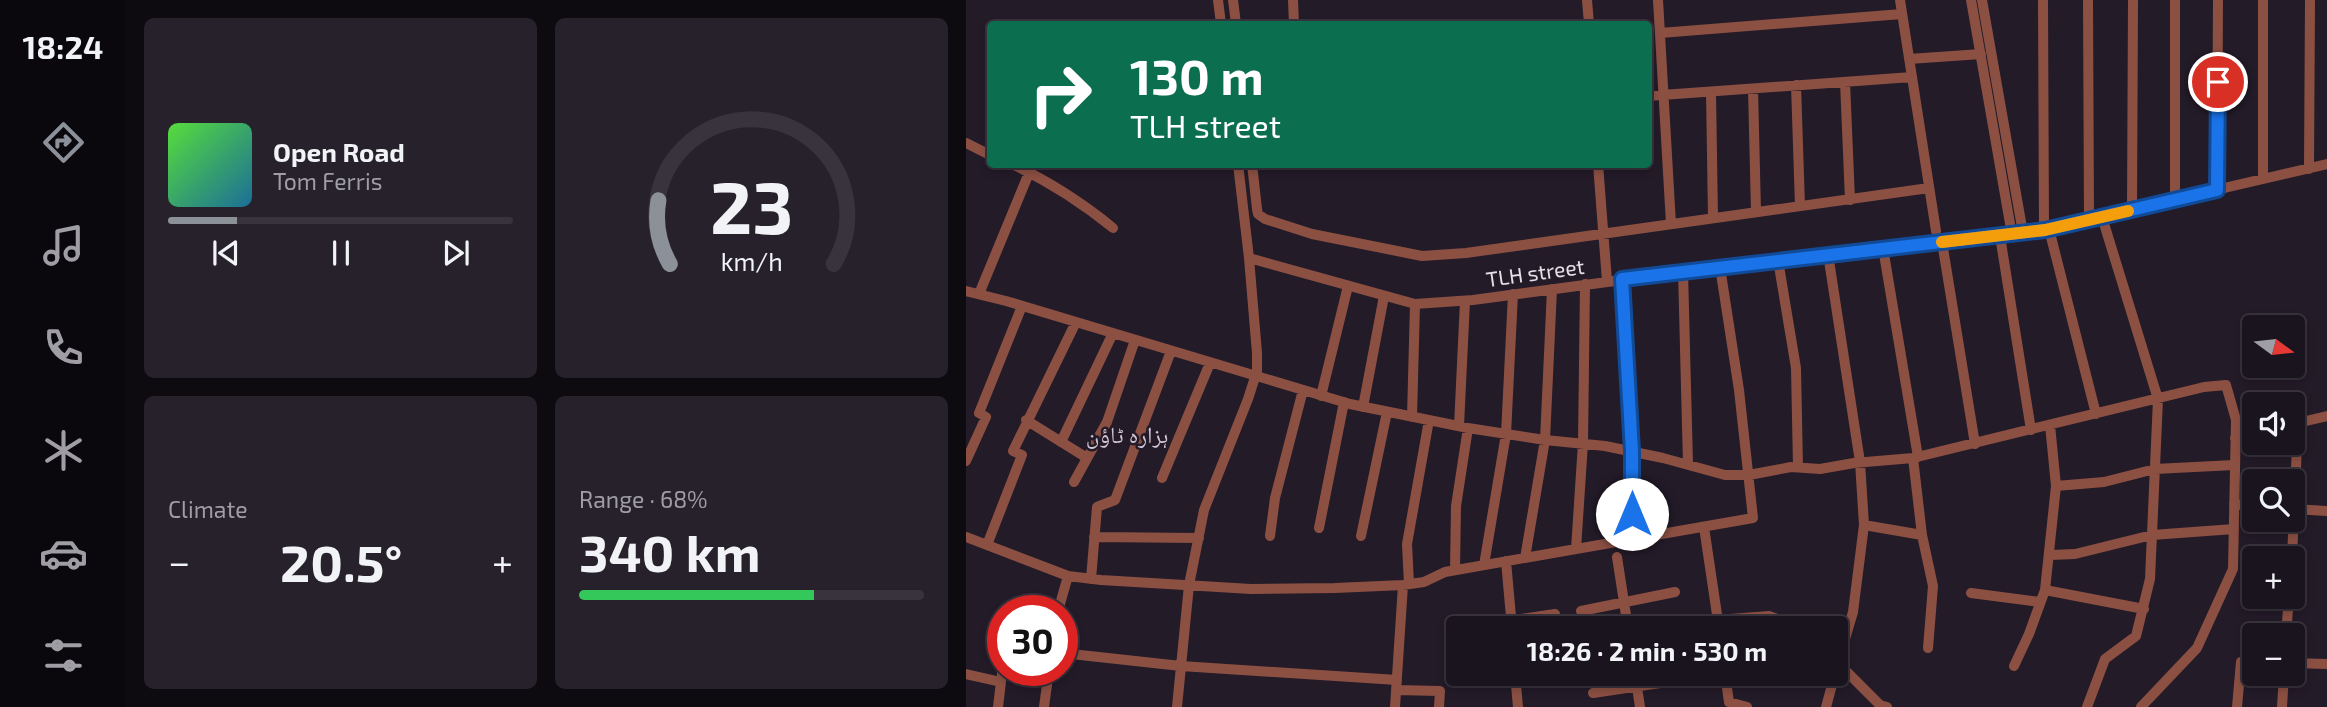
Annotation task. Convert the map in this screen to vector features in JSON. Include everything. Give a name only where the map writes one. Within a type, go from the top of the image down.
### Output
[{"type":"street","points":[[1218,0],[1221,21]]},
{"type":"street","points":[[1233,0],[1236,21]]},
{"type":"street","points":[[1293,0],[1294,21]]},
{"type":"street","points":[[1587,0],[1589,21]]},
{"type":"street","points":[[1658,0],[1671,224]]},
{"type":"street","points":[[1900,0],[1936,231]]},
{"type":"street","points":[[1971,0],[2012,234]]},
{"type":"street","points":[[1982,0],[2023,233]]},
{"type":"street","points":[[2043,0],[2047,230],[2096,414]]},
{"type":"street","points":[[2088,0],[2089,220]]},
{"type":"street","points":[[2132,210],[2133,0]]},
{"type":"street","points":[[2175,0],[2175,200]]},
{"type":"street","points":[[2217,190],[2218,0]]},
{"type":"street","points":[[2263,0],[2263,179]]},
{"type":"street","points":[[2309,169],[2310,0]]},
{"type":"street","points":[[1660,33],[1902,14]]},
{"type":"street","points":[[1909,59],[1981,54]]},
{"type":"street","points":[[1652,96],[1912,77]]},
{"type":"street","points":[[1844,82],[1850,200]]},
{"type":"street","points":[[1796,86],[1800,206]]},
{"type":"street","points":[[1753,89],[1756,212]]},
{"type":"street","points":[[1711,92],[1713,218]]},
{"type":"street","points":[[966,144],[987,154]]},
{"type":"street","name":"TLH street","points":[[1249,258],[1415,304],[1465,301],[1682,271],[2047,230],[2327,164]]},
{"type":"street","points":[[1020,168],[1078,200],[1113,228]]},
{"type":"street","points":[[1177,707],[1189,585],[1204,510],[1255,376],[1257,353],[1238,168]]},
{"type":"street","points":[[1252,168],[1258,214],[1265,219],[1312,234],[1422,256],[1466,253],[1929,188]]},
{"type":"street","points":[[1598,168],[1607,281]]},
{"type":"street","points":[[979,294],[1029,173]]},
{"type":"street","points":[[2087,707],[2105,659],[2136,636],[2144,609],[2150,579],[2158,398],[2102,217]]},
{"type":"street","points":[[2000,236],[2031,430]]},
{"type":"street","points":[[1942,242],[1975,444]]},
{"type":"street","points":[[1883,248],[1916,458],[1922,535],[1933,586],[1928,648]]},
{"type":"street","points":[[1828,254],[1860,462],[1864,525],[1853,612],[1848,628]]},
{"type":"street","points":[[1778,260],[1796,368],[1798,467]]},
{"type":"street","points":[[966,537],[1068,576],[1251,589],[1406,585],[1424,582],[1455,570],[1753,519],[1720,267]]},
{"type":"street","points":[[1682,271],[1688,464]]},
{"type":"street","points":[[1622,279],[1632,451],[1633,540]]},
{"type":"street","points":[[1576,549],[1583,443],[1585,284]]},
{"type":"street","points":[[1321,396],[1348,286]]},
{"type":"street","points":[[1525,558],[1545,440],[1552,289]]},
{"type":"street","points":[[966,291],[1363,407],[1506,434],[1632,451],[1725,475],[1749,475],[1791,467],[1820,469],[1860,462],[1916,458],[2204,387],[2225,385],[2236,420],[2233,569],[2197,648],[2141,707]]},
{"type":"street","points":[[1484,565],[1506,434],[1513,294]]},
{"type":"street","points":[[1363,407],[1384,296]]},
{"type":"street","points":[[1455,570],[1456,506],[1464,427],[1465,301]]},
{"type":"street","points":[[1412,417],[1415,304]]},
{"type":"street","points":[[966,461],[986,417],[979,413],[1023,306]]},
{"type":"street","points":[[987,545],[1022,455],[1013,451],[1076,322]]},
{"type":"street","points":[[1061,442],[1113,334]]},
{"type":"street","points":[[1074,482],[1107,422],[1135,340]]},
{"type":"street","points":[[1091,579],[1097,507],[1115,499],[1171,351]]},
{"type":"street","points":[[1162,478],[1210,363]]},
{"type":"street","points":[[1270,536],[1275,498],[1303,390]]},
{"type":"street","points":[[1319,528],[1344,402]]},
{"type":"street","points":[[1361,536],[1387,412]]},
{"type":"street","points":[[2305,422],[2327,416]]},
{"type":"street","points":[[1027,420],[1087,458]]},
{"type":"street","points":[[1395,707],[1407,544],[1429,420]]},
{"type":"street","points":[[2014,666],[2045,590],[2056,486],[2050,425]]},
{"type":"street","points":[[2235,438],[2242,437]]},
{"type":"street","points":[[2056,486],[2104,482],[2155,469],[2234,466]]},
{"type":"street","points":[[2234,504],[2242,505]]},
{"type":"street","points":[[2305,510],[2327,512]]},
{"type":"street","points":[[1864,525],[1922,535]]},
{"type":"street","points":[[1704,527],[1717,616]]},
{"type":"street","points":[[2050,555],[2075,554],[2152,534],[2234,529]]},
{"type":"street","points":[[1094,537],[1199,538]]},
{"type":"street","points":[[1616,557],[1626,616]]},
{"type":"street","points":[[1506,561],[1510,616]]},
{"type":"street","points":[[1063,595],[1068,576]]},
{"type":"street","points":[[2045,590],[2144,609]]},
{"type":"street","points":[[1580,611],[1675,592]]},
{"type":"street","points":[[1971,593],[2040,602]]},
{"type":"street","points":[[1546,616],[1555,614]]},
{"type":"street","points":[[1078,655],[1440,691],[1439,707]]},
{"type":"street","points":[[2237,707],[2242,662]]},
{"type":"street","points":[[2305,663],[2327,664]]},
{"type":"street","points":[[966,674],[987,679]]},
{"type":"street","points":[[1848,677],[1880,705],[1887,707]]},
{"type":"street","points":[[998,707],[1001,686]]},
{"type":"street","points":[[1044,707],[1047,686]]},
{"type":"street","points":[[1517,686],[1518,707]]},
{"type":"street","points":[[1593,693],[1637,686],[1640,707]]},
{"type":"street","points":[[1727,686],[1729,702],[1747,707]]},
{"type":"street","points":[[1826,707],[1831,686]]},
{"type":"street","points":[[2282,707],[2283,686]]},
{"type":"slow traffic","points":[[1942,242],[2045,230],[2128,211]]},
{"type":"district","name":"ہزارہ ٹاؤن","points":[[1127,434]]},
{"type":"route","points":[[1632,514],[1632,451],[1622,279],[2045,230],[2217,190],[2218,82]]}]
